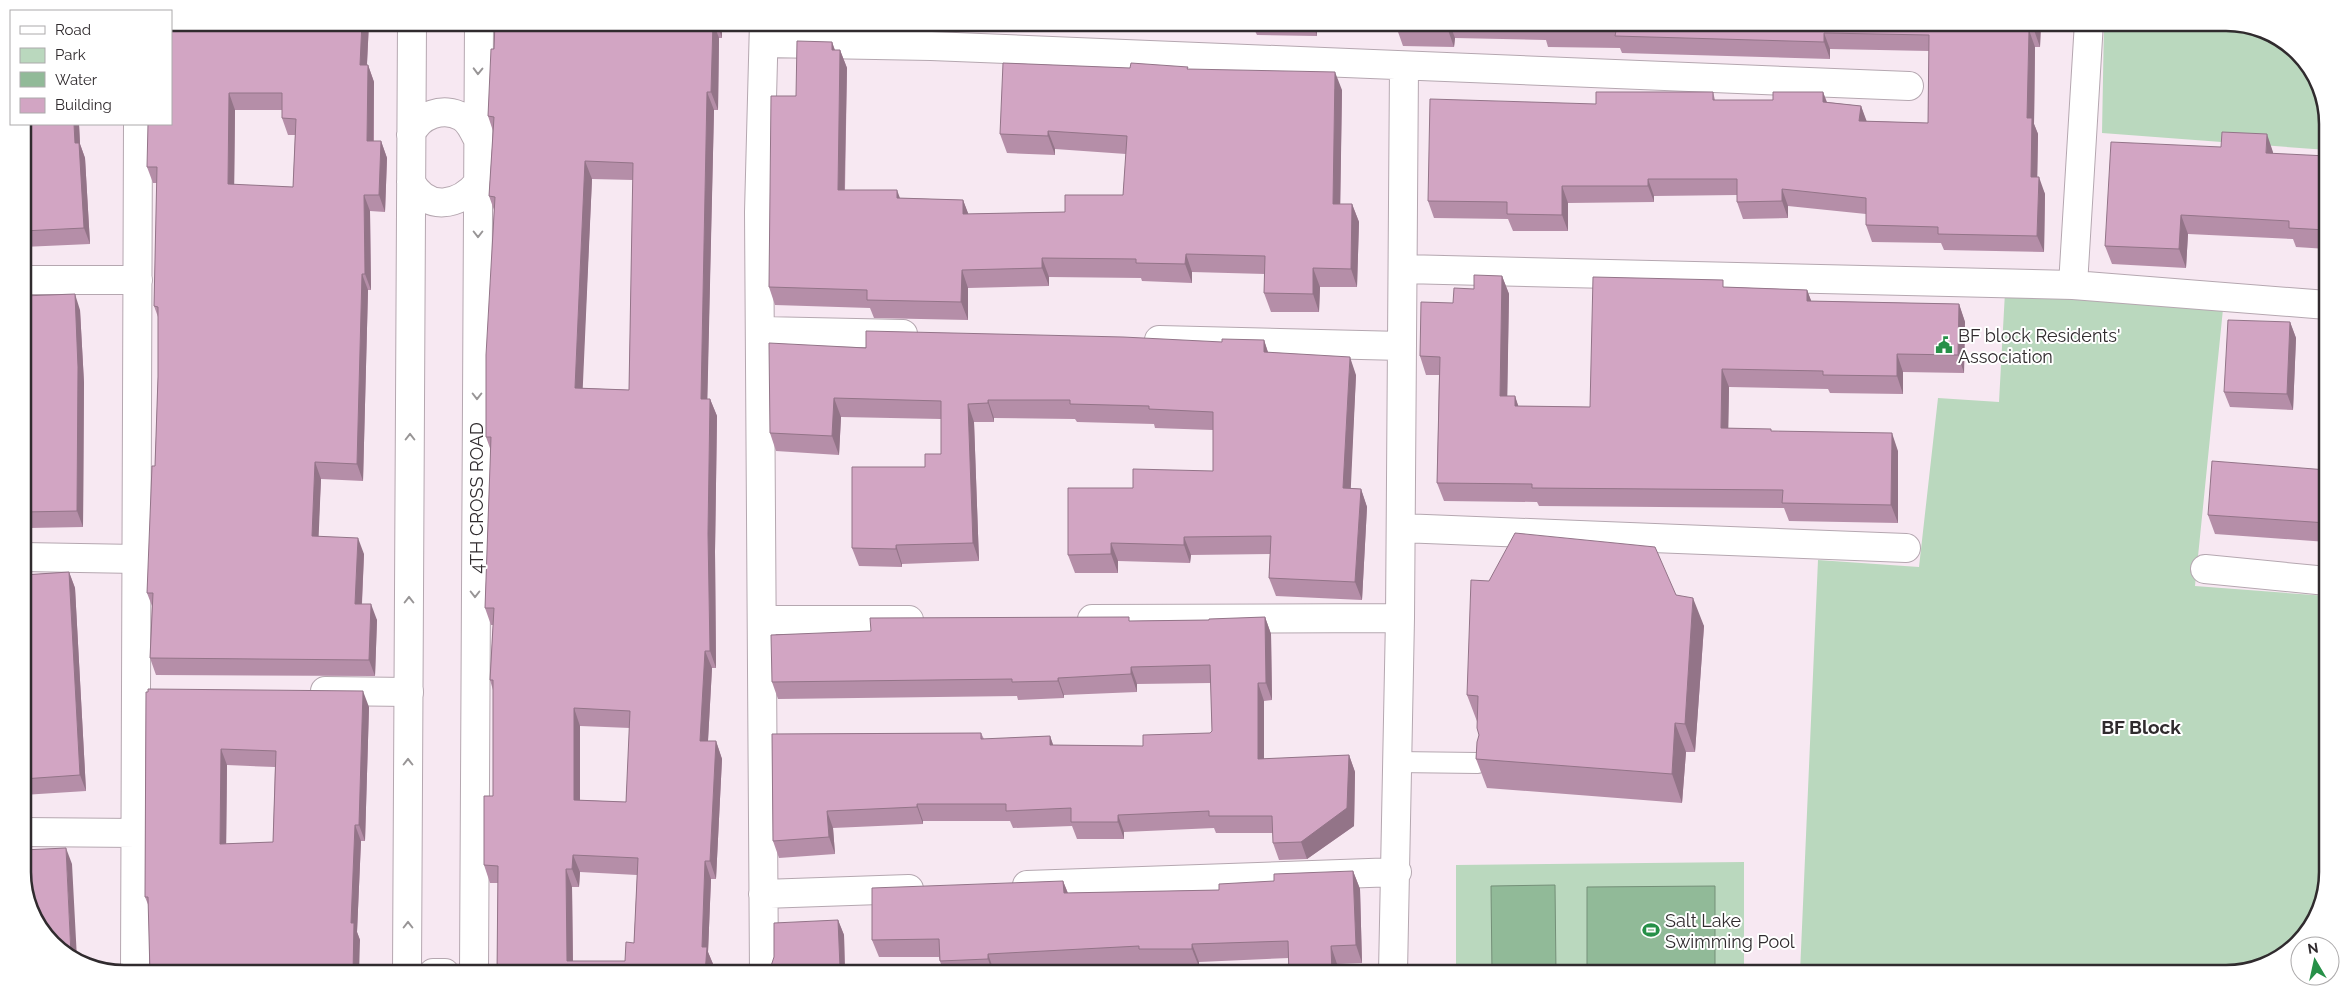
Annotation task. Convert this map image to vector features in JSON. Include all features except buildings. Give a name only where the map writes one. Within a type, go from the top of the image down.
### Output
[{"type":"street","points":[[408,965],[412,31]]},
{"type":"street","name":"4TH CROSS ROAD","points":[[474,965],[479,31]]},
{"type":"street","points":[[2073,285],[2088,31]]},
{"type":"street","points":[[764,965],[759,212],[764,33],[931,46],[1910,86]]},
{"type":"street","points":[[1393,965],[1397,872],[1396,762],[1400,618],[1404,66]]},
{"type":"street","points":[[411,134],[419,121],[431,114],[442,113],[460,116],[468,122],[478,140]]},
{"type":"street","points":[[135,965],[138,125]]},
{"type":"street","points":[[411,182],[415,190],[428,200],[443,203],[467,195],[478,184]]},
{"type":"street","points":[[1403,269],[2073,285],[2319,304]]},
{"type":"street","points":[[31,280],[138,280]]},
{"type":"street","points":[[760,331],[928,335]]},
{"type":"street","points":[[1136,340],[1402,346]]},
{"type":"street","points":[[1401,528],[1906,548]]},
{"type":"street","points":[[31,557],[137,559]]},
{"type":"street","points":[[2205,569],[2319,580]]},
{"type":"street","points":[[1071,619],[1400,618]]},
{"type":"street","points":[[762,620],[931,620]]},
{"type":"street","points":[[135,690],[164,690]]},
{"type":"street","points":[[301,691],[408,692]]},
{"type":"street","points":[[31,832],[136,833]]},
{"type":"street","points":[[1001,886],[1397,872]]},
{"type":"street","points":[[763,894],[931,888]]},
{"type":"lane","points":[[1396,762],[1478,763]]},
{"type":"green space","points":[[2104,31],[2225,31],[2250,34],[2261,38],[2282,51],[2299,68],[2312,89],[2316,100],[2319,118],[2319,149],[2102,133]]},
{"type":"green space","points":[[2005,292],[2223,309],[2195,586],[2319,595],[2318,884],[2316,896],[2306,918],[2296,933],[2290,936],[2287,942],[2277,949],[2255,960],[2225,965],[1800,965],[1818,560],[1919,567],[1938,398],[1999,402]]},
{"type":"green space","points":[[1744,862],[1744,965],[1456,965],[1456,865]]},
{"type":"water","points":[[1555,885],[1556,965],[1492,965],[1491,886]]},
{"type":"water","name":"Salt Lake Swimming Pool","points":[[1715,886],[1715,965],[1587,965],[1587,887]]},
{"type":"place","name":"BF block Residents' Association","points":[[1944,345]]},
{"type":"place","name":"Salt Lake Swimming Pool","points":[[1651,930]]},
{"type":"district","name":"BF Block","points":[[2141,727]]}]
